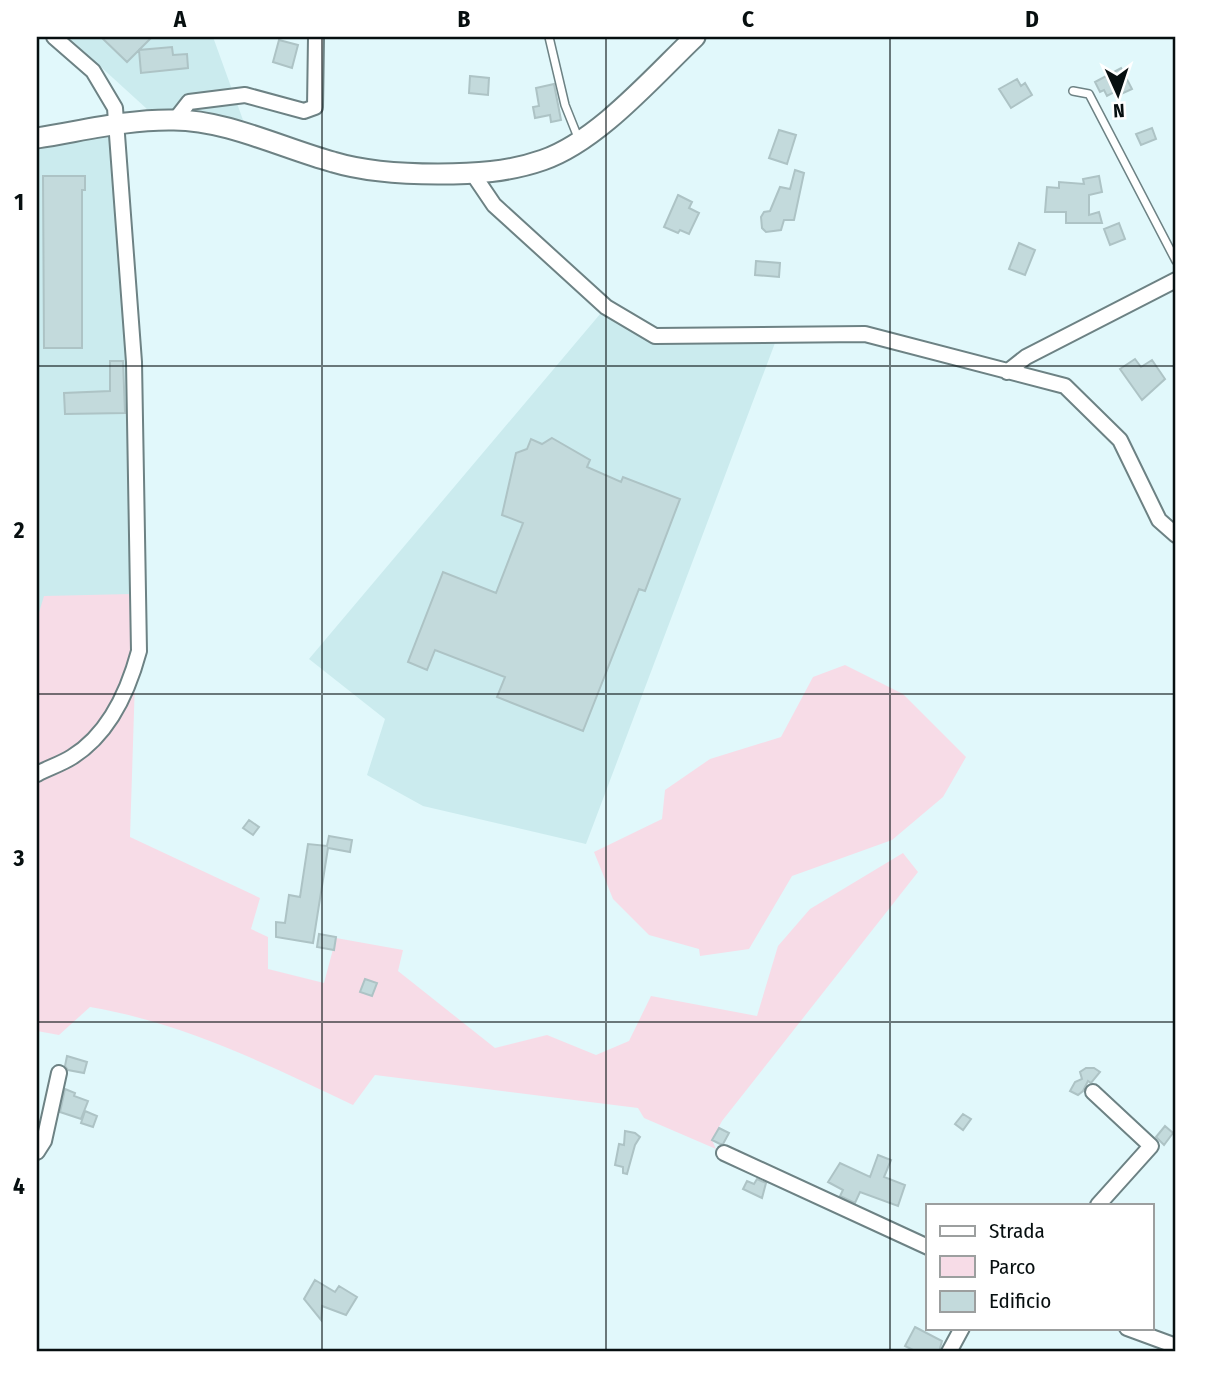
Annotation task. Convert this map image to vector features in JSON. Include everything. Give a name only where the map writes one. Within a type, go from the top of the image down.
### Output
[{"type":"main road","points":[[37,138],[116,125],[175,120],[210,124],[335,163],[406,174],[474,174],[511,169],[545,160],[579,141],[614,114],[695,37]]},
{"type":"street","points":[[37,774],[71,758],[90,744],[105,727],[132,679],[139,652],[134,362],[115,108],[93,71],[54,37]]},
{"type":"street","points":[[175,120],[190,102],[245,95],[304,111],[315,107],[317,37]]},
{"type":"street","points":[[474,174],[494,205],[606,307],[655,336],[865,334],[1065,386],[1120,440],[1159,520],[1176,535]]},
{"type":"street","points":[[1007,372],[1026,357],[1176,280]]},
{"type":"street","points":[[37,1152],[44,1141],[60,1073]]},
{"type":"street","points":[[1093,1092],[1151,1146],[1099,1204]]},
{"type":"street","points":[[724,1153],[926,1246]]},
{"type":"street","points":[[949,1352],[961,1330]]},
{"type":"street","points":[[1133,1330],[1176,1346]]},
{"type":"lane","points":[[549,37],[565,104],[579,141]]},
{"type":"lane","points":[[1073,91],[1089,94],[1176,261]]},
{"type":"shaded area","points":[[68,37],[213,37],[243,120],[178,110],[147,109]]},
{"type":"shaded area","points":[[116,125],[134,362],[139,651],[37,774],[37,138]]},
{"type":"shaded area","points":[[606,307],[655,336],[778,335],[586,844],[423,806],[367,775],[385,719],[309,659]]},
{"type":"green space","points":[[138,587],[130,837],[260,898],[251,929],[268,937],[268,969],[324,983],[336,938],[403,950],[398,971],[495,1048],[547,1035],[596,1055],[629,1041],[651,996],[757,1016],[778,946],[810,909],[903,853],[918,872],[722,1121],[712,1140],[716,1149],[644,1118],[638,1108],[375,1075],[353,1105],[192,1034],[125,1014],[90,1007],[59,1035],[37,1031],[37,619],[44,596],[131,594]]},
{"type":"green space","points":[[845,665],[903,694],[966,757],[943,797],[892,840],[792,876],[749,949],[700,956],[699,949],[649,935],[613,899],[594,852],[662,819],[665,790],[710,759],[781,737],[813,677]]},
{"type":"building","points":[[101,37],[152,37],[127,62]]},
{"type":"building","points":[[279,40],[298,45],[292,68],[273,62]]},
{"type":"building","points":[[172,47],[173,55],[187,54],[188,68],[141,73],[139,50]]},
{"type":"building","points":[[1121,68],[1132,89],[1121,94],[1118,90],[1107,96],[1104,90],[1100,92],[1095,82]]},
{"type":"building","points":[[470,76],[489,78],[488,95],[469,93]]},
{"type":"building","points":[[1017,79],[1021,86],[1025,83],[1032,95],[1011,108],[999,89]]},
{"type":"building","points":[[554,84],[561,120],[551,122],[550,115],[535,118],[533,107],[539,106],[536,88]]},
{"type":"building","points":[[1152,128],[1156,139],[1141,145],[1136,134]]},
{"type":"building","points":[[779,130],[796,135],[787,164],[769,158]]},
{"type":"building","points":[[795,170],[804,173],[794,220],[784,220],[781,230],[766,232],[762,228],[761,217],[764,212],[770,211],[780,187],[790,189]]},
{"type":"building","points":[[43,176],[85,176],[85,190],[82,190],[82,348],[44,348]]},
{"type":"building","points":[[1099,176],[1102,192],[1089,195],[1089,215],[1099,212],[1102,223],[1066,223],[1066,212],[1045,212],[1047,187],[1059,188],[1059,182],[1084,184],[1083,179]]},
{"type":"building","points":[[678,195],[692,202],[689,208],[699,213],[689,234],[664,227]]},
{"type":"building","points":[[1119,223],[1125,239],[1110,245],[1104,229]]},
{"type":"building","points":[[1019,243],[1035,250],[1025,275],[1009,269]]},
{"type":"building","points":[[756,261],[780,263],[779,277],[755,275]]},
{"type":"building","points":[[1135,359],[1141,367],[1152,360],[1165,379],[1142,400],[1120,369]]},
{"type":"building","points":[[110,361],[123,361],[125,413],[65,414],[64,393],[110,391]]},
{"type":"building","points":[[552,438],[590,460],[587,467],[621,482],[623,477],[680,499],[645,591],[639,589],[583,731],[497,697],[505,677],[435,650],[427,670],[408,662],[443,572],[496,593],[523,523],[502,515],[516,453],[527,449],[531,439],[542,444]]},
{"type":"building","points":[[249,820],[259,827],[253,835],[243,828]]},
{"type":"building","points":[[329,836],[352,840],[350,852],[328,848],[313,943],[276,937],[276,922],[285,923],[289,895],[300,897],[308,844],[327,846]]},
{"type":"building","points":[[319,934],[336,937],[334,950],[317,947]]},
{"type":"building","points":[[365,979],[377,983],[372,996],[360,992]]},
{"type":"building","points":[[67,1056],[87,1062],[84,1073],[68,1070],[65,1066]]},
{"type":"building","points":[[1086,1068],[1094,1068],[1100,1072],[1091,1083],[1088,1081],[1078,1095],[1070,1091],[1075,1082],[1082,1079],[1080,1072]]},
{"type":"building","points":[[65,1089],[88,1101],[81,1119],[60,1112]]},
{"type":"building","points":[[85,1111],[97,1116],[93,1127],[81,1123]]},
{"type":"building","points":[[963,1114],[971,1119],[963,1130],[955,1124]]},
{"type":"building","points":[[1165,1126],[1173,1133],[1164,1145],[1156,1137]]},
{"type":"building","points":[[719,1128],[729,1133],[723,1144],[712,1140]]},
{"type":"building","points":[[625,1131],[640,1137],[627,1174],[623,1173],[623,1167],[615,1165],[619,1144],[624,1145]]},
{"type":"building","points":[[878,1155],[891,1160],[884,1177],[905,1185],[898,1206],[860,1192],[855,1203],[840,1196],[843,1190],[828,1182],[840,1163],[870,1177]]},
{"type":"building","points":[[757,1179],[766,1183],[762,1198],[743,1189],[747,1181],[754,1184]]},
{"type":"building","points":[[315,1280],[335,1292],[339,1286],[357,1297],[346,1315],[322,1306],[321,1320],[304,1299]]},
{"type":"building","points":[[915,1327],[942,1341],[939,1352],[917,1352],[905,1346]]}]
